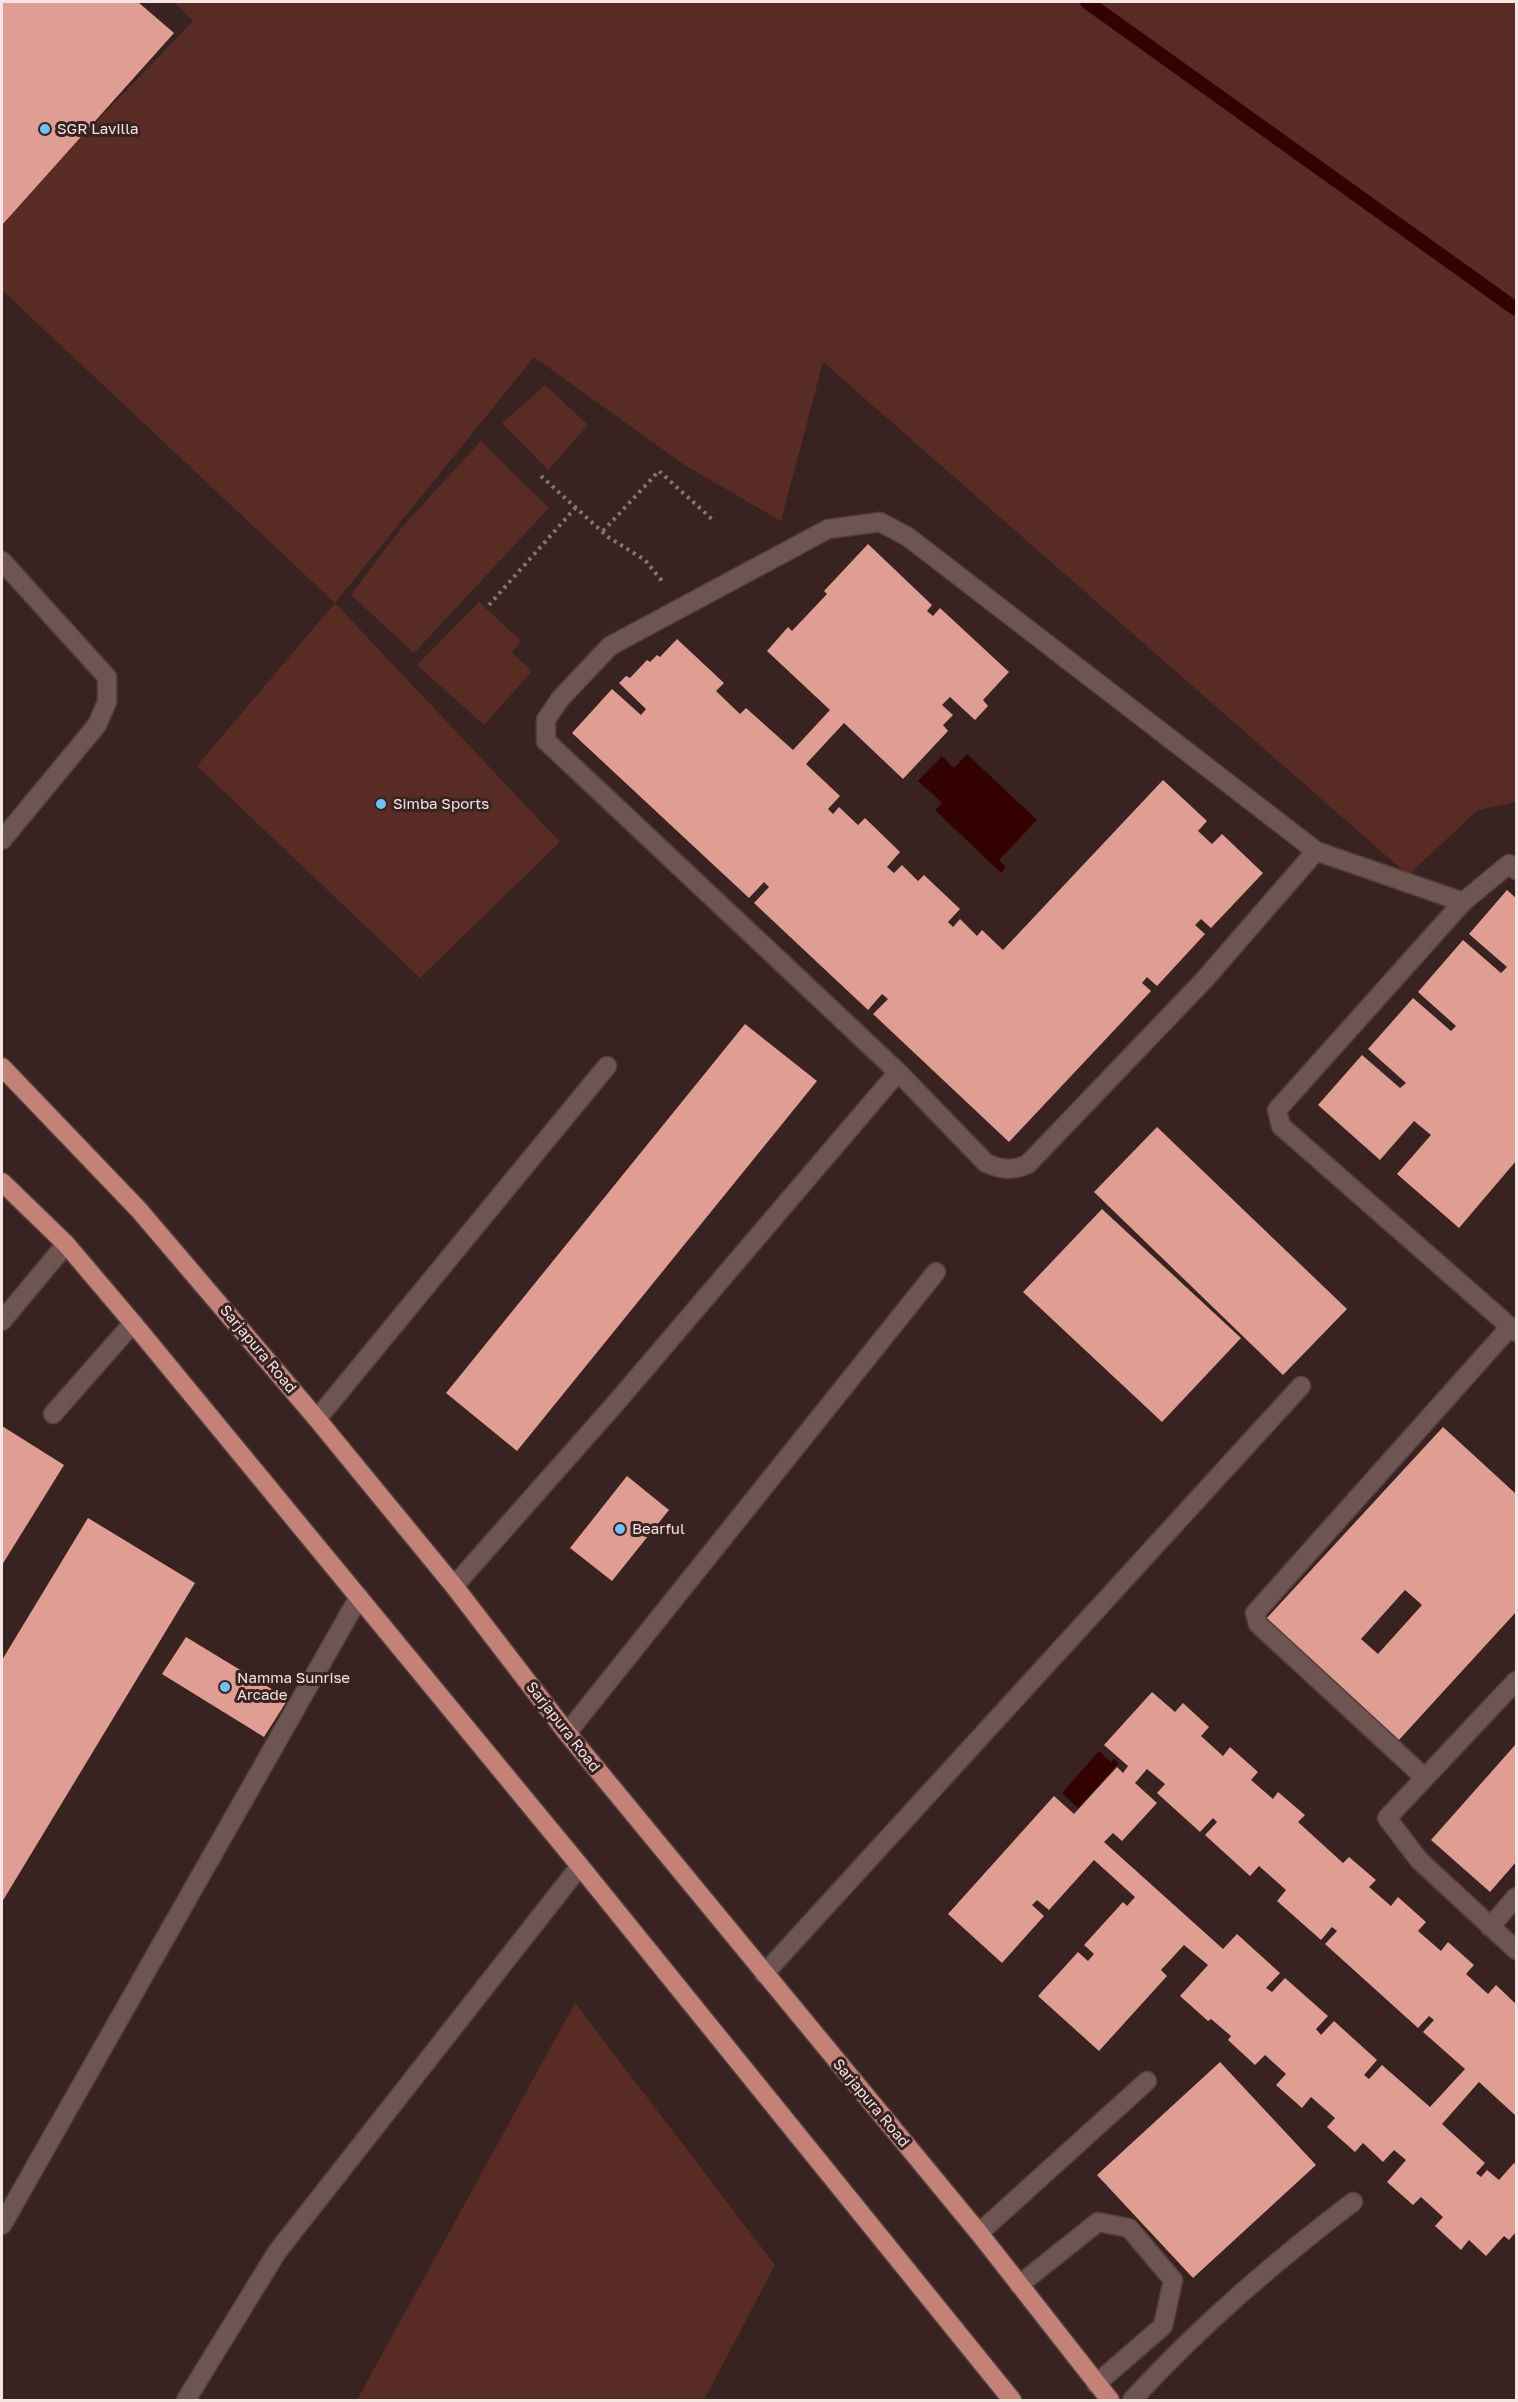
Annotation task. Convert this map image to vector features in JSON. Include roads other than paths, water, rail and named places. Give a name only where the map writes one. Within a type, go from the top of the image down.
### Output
[{"type":"main road","name":"Sarjapura Road","points":[[2,1067],[139,1210],[317,1419],[454,1586],[567,1733],[979,2233],[1110,2400]]},
{"type":"main road","points":[[5,1190],[66,1244],[134,1323],[580,1866],[1012,2400]]},
{"type":"street","points":[[1316,851],[1205,979],[1028,1164],[1016,1169],[1002,1170],[986,1163],[898,1072],[546,741],[546,720],[555,706],[610,646],[675,609],[828,529],[880,522],[917,544],[1316,851],[1463,902]]},
{"type":"street","points":[[2,561],[107,677],[107,702],[97,726],[2,840]]},
{"type":"street","points":[[1425,1778],[1258,1624],[1255,1613],[1513,1329],[1281,1126],[1277,1110],[1463,902],[1514,864]]},
{"type":"street","points":[[317,1419],[607,1066]]},
{"type":"street","points":[[454,1586],[615,1404],[898,1072]]},
{"type":"street","points":[[2,1321],[66,1244]]},
{"type":"street","points":[[567,1733],[936,1272]]},
{"type":"street","points":[[53,1414],[134,1323]]},
{"type":"street","points":[[764,1974],[1301,1386]]},
{"type":"street","points":[[2,2225],[359,1597]]},
{"type":"street","points":[[1516,1681],[1387,1816],[1388,1822],[1419,1860],[1516,1950]]},
{"type":"street","points":[[186,2400],[277,2252],[580,1866]]},
{"type":"street","points":[[1490,1927],[1516,1897]]},
{"type":"street","points":[[979,2233],[1147,2081]]},
{"type":"street","points":[[1132,2400],[1209,2321],[1267,2268],[1353,2202]]},
{"type":"street","points":[[1019,2285],[1098,2222],[1129,2229],[1173,2280],[1163,2326],[1096,2384]]},
{"type":"waterway","points":[[1087,2],[1516,309]]},
{"type":"place","name":"SGR Lavilla","points":[[45,129]]},
{"type":"place","name":"Simba Sports","points":[[381,804]]},
{"type":"place","name":"Bearful","points":[[620,1529]]},
{"type":"place","name":"Namma Sunrise Arcade","points":[[225,1687]]}]
